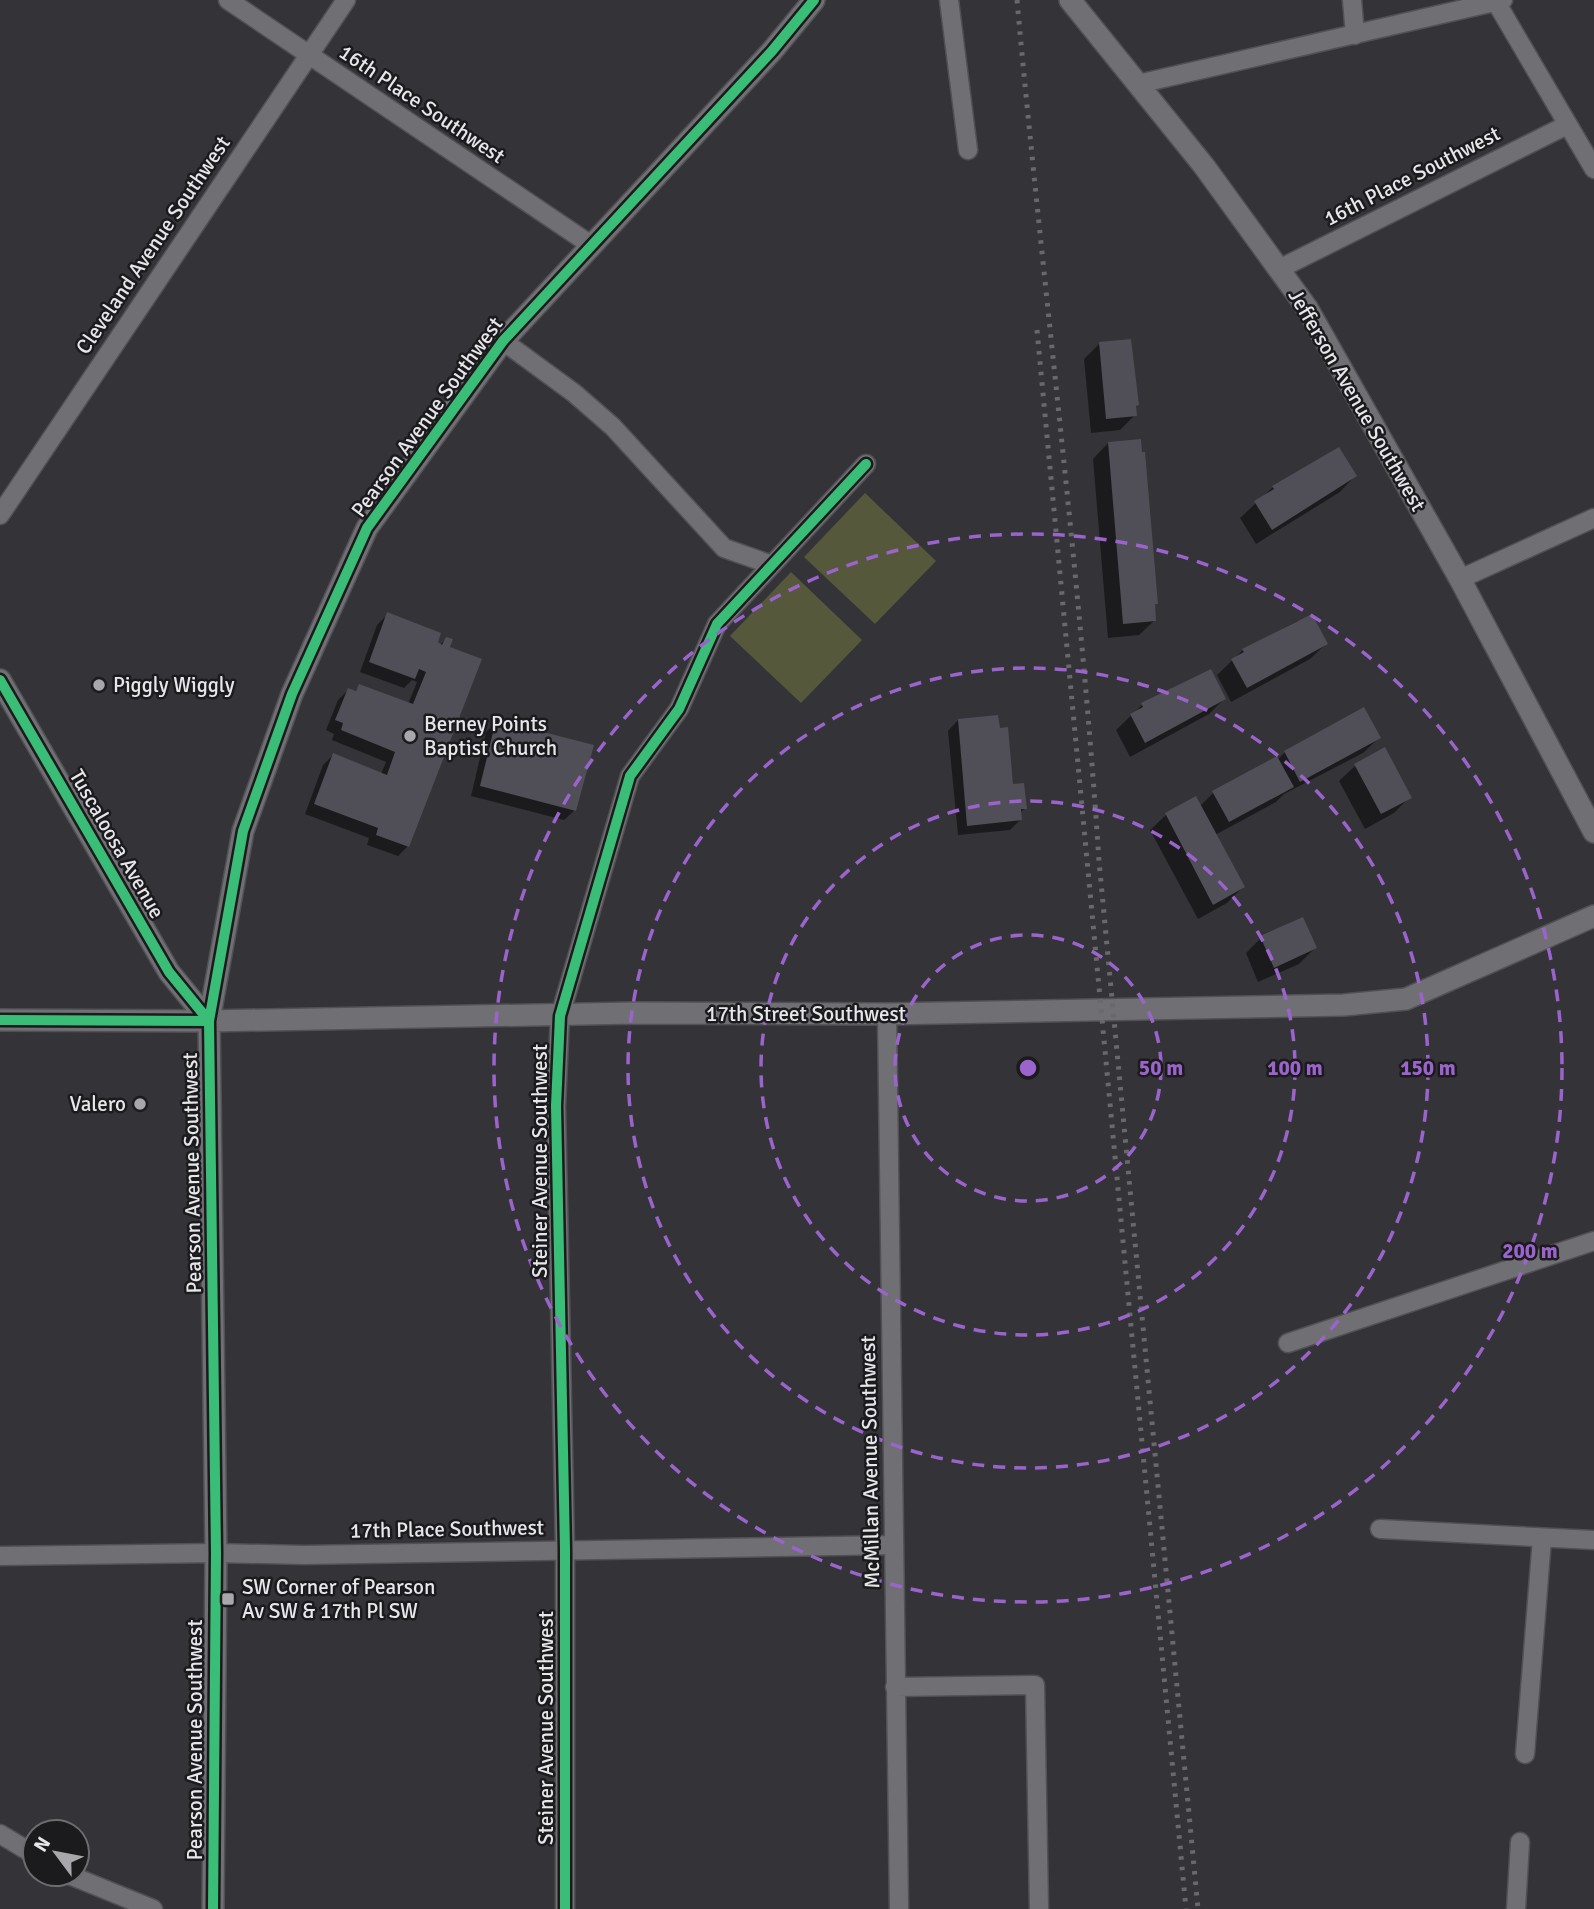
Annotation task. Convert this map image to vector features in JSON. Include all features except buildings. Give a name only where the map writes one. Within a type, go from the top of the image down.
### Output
[{"type":"street","name":"16th Place Southwest","points":[[228,0],[591,245]]},
{"type":"street","name":"Cleveland Avenue Southwest","points":[[0,515],[346,0]]},
{"type":"street","points":[[949,0],[968,150]]},
{"type":"street","name":"Jefferson Avenue Southwest","points":[[1070,0],[1204,166],[1307,308],[1460,579],[1594,832]]},
{"type":"street","points":[[1352,0],[1355,35]]},
{"type":"street","points":[[1138,84],[1499,1],[1567,125],[1591,157]]},
{"type":"street","name":"Pearson Avenue Southwest","points":[[213,1909],[216,1552],[209,1021],[243,831],[292,694],[367,528],[503,341],[772,51],[814,2]]},
{"type":"street","name":"16th Place Southwest","points":[[1279,270],[1567,125]]},
{"type":"street","points":[[503,341],[574,393],[613,427],[724,548],[772,565]]},
{"type":"street","name":"Steiner Avenue Southwest","points":[[565,1909],[565,1549],[556,1106],[560,1017],[630,776],[678,709],[717,624],[866,464]]},
{"type":"street","points":[[1460,579],[1594,518]]},
{"type":"street","name":"Tuscaloosa Avenue","points":[[0,680],[169,972],[209,1021]]},
{"type":"street","name":"17th Street Southwest","points":[[0,1020],[209,1021],[560,1017],[635,1013],[887,1014],[1344,1004],[1406,999],[1594,916]]},
{"type":"street","name":"McMillan Avenue Southwest","points":[[887,1014],[899,1909]]},
{"type":"street","points":[[1288,1343],[1594,1241]]},
{"type":"street","points":[[1380,1529],[1594,1539]]},
{"type":"street","points":[[1525,1754],[1542,1538]]},
{"type":"street","name":"17th Place Southwest","points":[[0,1556],[216,1552],[304,1555],[894,1545]]},
{"type":"street","points":[[895,1687],[1035,1685],[1039,1909]]},
{"type":"street","points":[[0,1834],[21,1847]]},
{"type":"street","points":[[1516,1909],[1520,1842]]},
{"type":"street","points":[[91,1884],[153,1909]]},
{"type":"green space","points":[[865,493],[936,561],[875,624],[804,557]]},
{"type":"green space","points":[[791,572],[862,640],[801,703],[730,636]]},
{"type":"railway","points":[[1017,0],[1072,538],[1099,861],[1198,1909]]},
{"type":"railway","points":[[1037,330],[1186,1909]]},
{"type":"cycle path","points":[[213,1909],[216,1553],[209,1021],[243,831],[292,694],[367,528],[503,341],[772,51],[814,0]]},
{"type":"cycle path","points":[[565,1909],[565,1549],[556,1106],[560,1016],[630,776],[679,709],[717,624],[866,464]]},
{"type":"cycle path","points":[[0,680],[169,972],[209,1021]]},
{"type":"cycle path","points":[[0,1020],[209,1021]]},
{"type":"place","name":"Piggly Wiggly","points":[[99,685]]},
{"type":"place","name":"Berney Points Baptist Church","points":[[410,736]]},
{"type":"place","name":"Valero","points":[[140,1104]]},
{"type":"place","name":"SW Corner of Pearson Av SW & 17th Pl SW","points":[[228,1599]]}]
